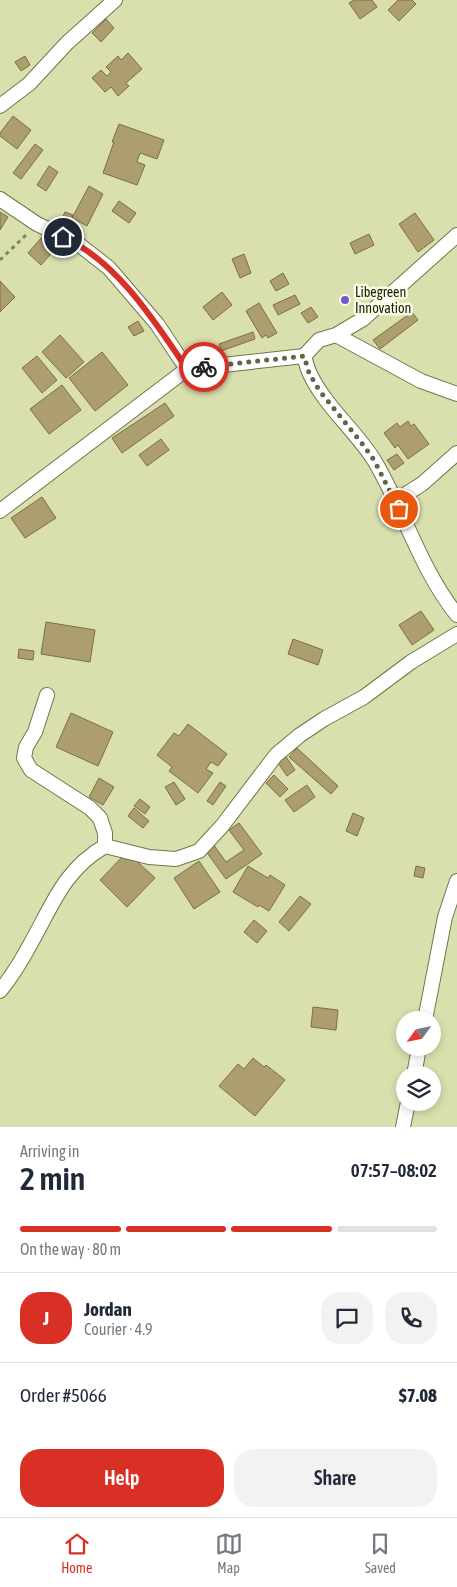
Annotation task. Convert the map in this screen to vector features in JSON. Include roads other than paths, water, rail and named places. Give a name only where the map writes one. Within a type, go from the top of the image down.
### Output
[{"type":"street","points":[[0,106],[29,84],[67,43],[115,0]]},
{"type":"street","points":[[0,199],[36,224],[77,243],[108,268],[157,324],[187,369]]},
{"type":"street","points":[[0,511],[187,369],[304,356],[319,340],[336,335],[363,319],[457,235]]},
{"type":"street","points":[[336,335],[420,381],[457,394]]},
{"type":"street","points":[[304,356],[309,373],[319,390],[374,460],[421,558],[444,599],[457,615]]},
{"type":"street","points":[[395,501],[422,484],[457,453]]},
{"type":"street","points":[[0,991],[12,976],[32,942],[53,900],[73,870],[90,855],[105,846],[149,857],[176,859],[199,851],[222,826],[276,755],[294,740],[364,697],[411,662],[457,634]]},
{"type":"street","points":[[47,695],[35,732],[26,747],[24,758],[31,770],[90,808],[100,818],[105,833],[105,846]]},
{"type":"street","points":[[427,1011],[445,917],[457,881]]},
{"type":"street","points":[[403,1127],[406,1111]]},
{"type":"place","name":"Libegreen Innovation","points":[[345,300]]}]
